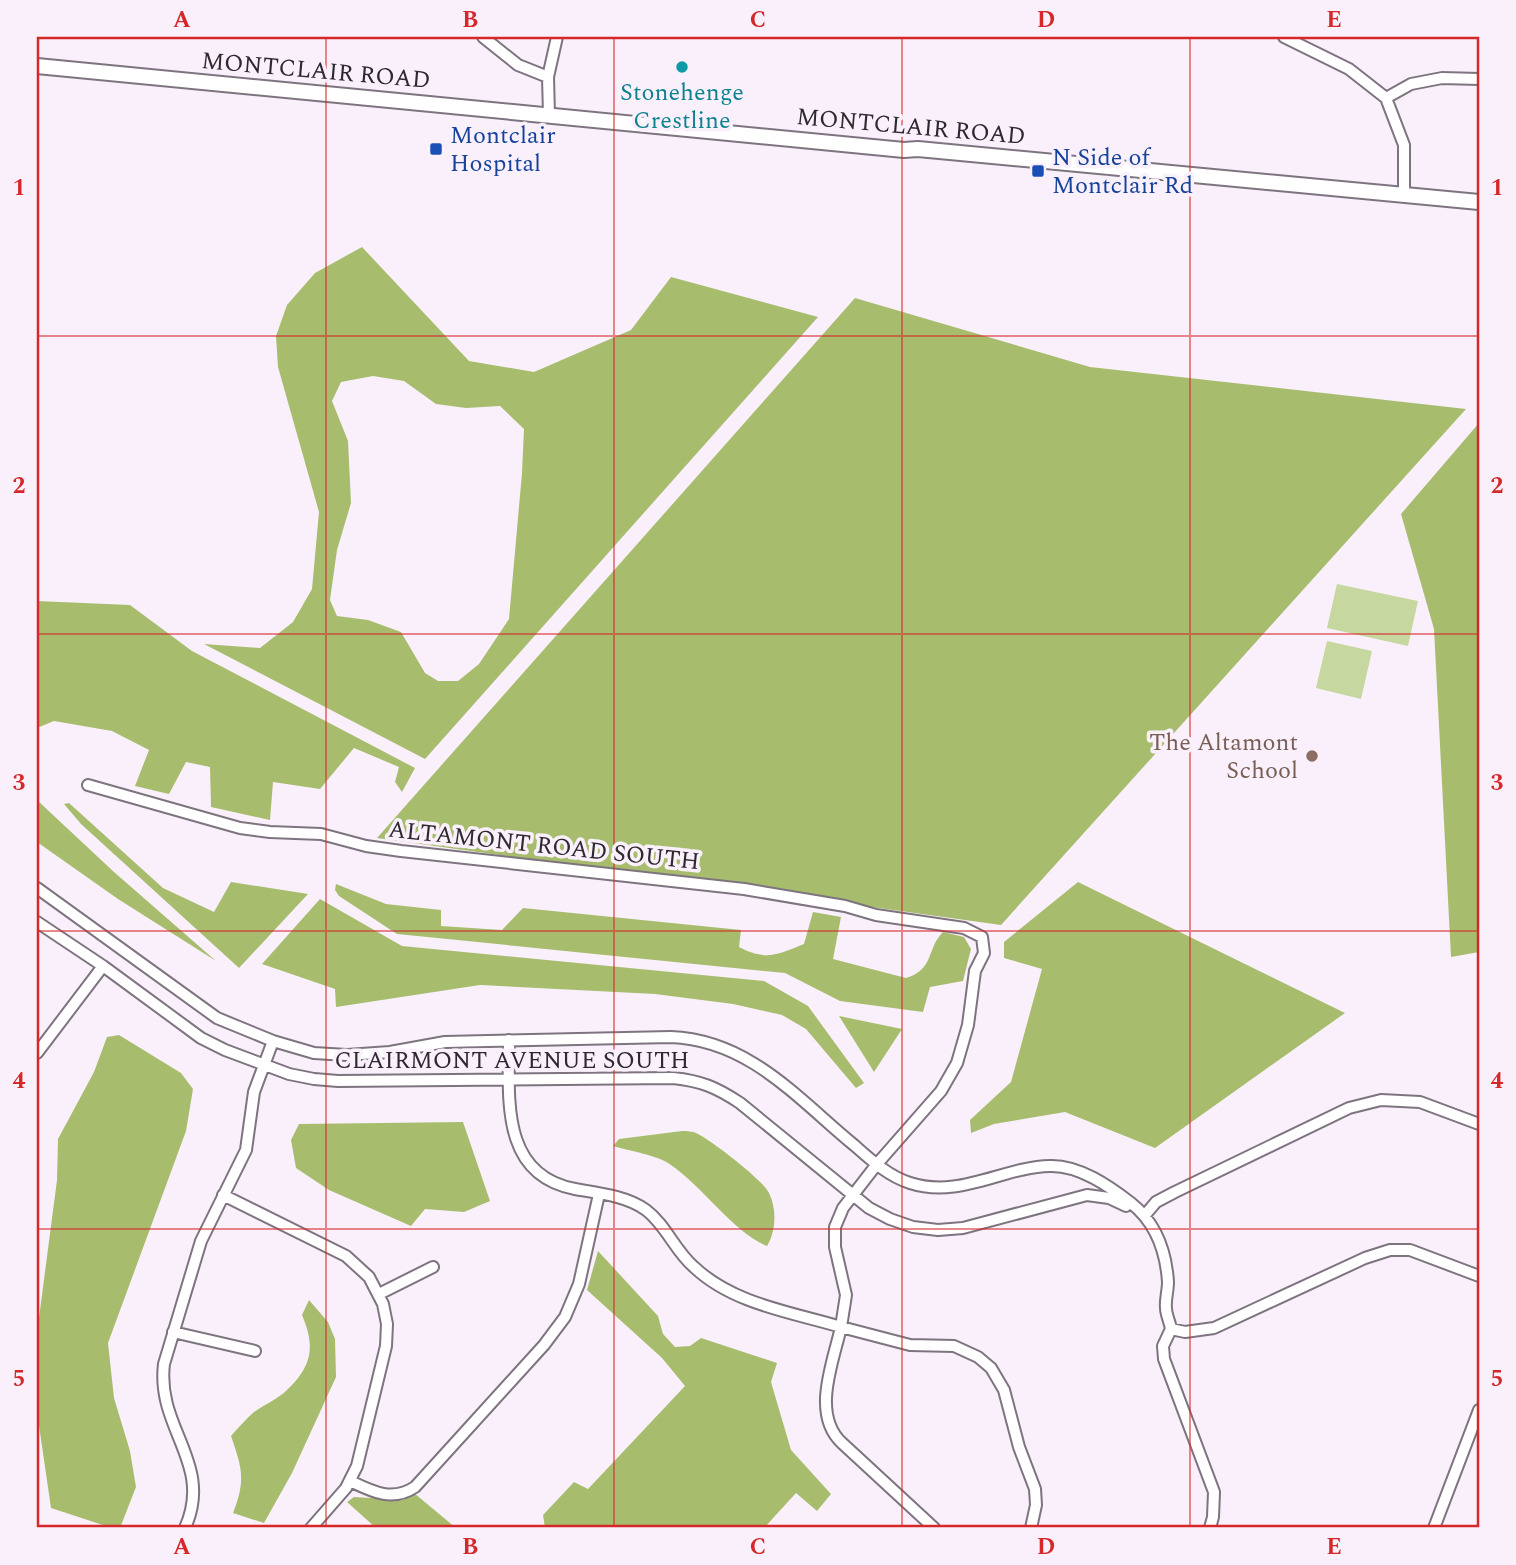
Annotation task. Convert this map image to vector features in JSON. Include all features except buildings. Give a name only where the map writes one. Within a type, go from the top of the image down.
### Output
[{"type":"main road","name":"MONTCLAIR ROAD","points":[[37,66],[904,150],[918,149],[1479,202]]},
{"type":"street","points":[[483,37],[518,65],[548,76]]},
{"type":"street","points":[[548,115],[548,76],[557,37]]},
{"type":"street","points":[[1284,37],[1349,69],[1386,98],[1404,145],[1404,194]]},
{"type":"street","points":[[1386,98],[1411,84],[1442,78],[1479,79]]},
{"type":"street","name":"ALTAMONT ROAD SOUTH","points":[[88,785],[253,830],[321,834],[391,850],[744,888],[845,906],[876,915],[964,928],[982,937],[984,953],[975,971],[968,1025],[957,1063],[941,1091],[877,1164]]},
{"type":"street","name":"CLAIRMONT AVENUE SOUTH","points":[[37,888],[206,1011],[228,1024],[314,1053],[347,1055],[390,1052],[445,1042],[671,1037],[696,1040],[721,1046],[763,1069],[877,1164],[901,1180],[940,1189],[1052,1166],[1080,1172],[1096,1180],[1145,1214],[1166,1259],[1166,1308],[1171,1329],[1163,1346],[1164,1359],[1214,1492],[1210,1528]]},
{"type":"street","name":"CLAIRMONT AVENUE SOUTH","points":[[37,922],[103,966],[201,1038],[264,1065],[301,1077],[326,1081],[673,1078],[698,1081],[721,1090],[740,1103],[852,1195],[890,1219],[914,1227],[938,1230],[964,1228],[1087,1195],[1109,1198],[1145,1214]]},
{"type":"street","points":[[37,1053],[103,966]]},
{"type":"street","points":[[509,1040],[513,1132],[526,1159],[540,1174],[555,1183],[626,1200],[647,1211],[688,1262],[725,1290],[748,1300],[910,1345],[954,1346],[978,1357],[991,1368],[1004,1390],[1019,1447],[1035,1489],[1036,1505],[1031,1528]]},
{"type":"street","points":[[185,1528],[192,1504],[191,1471],[168,1414],[163,1384],[164,1364],[201,1241],[246,1150],[252,1102],[273,1041]]},
{"type":"street","points":[[1145,1214],[1156,1202],[1175,1192],[1349,1108],[1381,1100],[1420,1102],[1479,1124]]},
{"type":"street","points":[[877,1164],[843,1208],[835,1227],[835,1247],[846,1301],[825,1403],[830,1428],[842,1443],[934,1528]]},
{"type":"street","points":[[350,1481],[375,1493],[389,1496],[415,1487],[544,1345],[565,1317],[579,1284],[600,1194]]},
{"type":"street","points":[[223,1195],[346,1256],[362,1269],[379,1294],[387,1324],[386,1346],[359,1458],[350,1481],[311,1528]]},
{"type":"street","points":[[1171,1329],[1185,1332],[1214,1328],[1365,1258],[1390,1250],[1410,1250],[1479,1276]]},
{"type":"street","points":[[379,1294],[433,1267]]},
{"type":"street","points":[[173,1332],[255,1351]]},
{"type":"street","points":[[1434,1528],[1479,1410]]},
{"type":"green space","points":[[362,247],[469,361],[534,372],[631,330],[671,277],[818,317],[425,759],[204,644],[260,648],[293,622],[312,589],[319,512],[278,367],[276,336],[287,305],[315,273]],"holes":[[[373,376],[404,381],[436,404],[466,408],[500,406],[524,429],[509,619],[479,664],[458,681],[438,681],[425,673],[401,632],[368,620],[337,616],[330,600],[337,550],[351,503],[348,441],[332,401],[341,382]]]},
{"type":"green space","points":[[855,298],[1090,367],[1466,409],[1001,925],[377,838]]},
{"type":"green space","points":[[1479,423],[1479,952],[1451,957],[1434,629],[1401,514]]},
{"type":"green space","points":[[1337,584],[1418,601],[1408,646],[1327,628]]},
{"type":"green space","points":[[37,601],[130,605],[192,651],[415,768],[402,792],[395,782],[399,767],[354,748],[320,789],[273,782],[270,820],[211,807],[210,767],[186,762],[169,794],[135,786],[149,750],[112,731],[54,721],[37,728]]},
{"type":"green space","points":[[1327,641],[1372,651],[1361,699],[1316,688]]},
{"type":"green space","points":[[37,800],[216,961],[118,899],[37,842]]},
{"type":"green space","points":[[69,803],[163,888],[214,912],[231,882],[308,894],[239,968],[81,824],[64,804]]},
{"type":"green space","points":[[1078,882],[1345,1013],[1155,1148],[1065,1112],[994,1124],[971,1133],[970,1120],[1011,1082],[1042,969],[1004,958],[1004,942]]},
{"type":"green space","points":[[336,884],[386,904],[441,910],[441,926],[502,930],[523,908],[741,930],[739,947],[764,955],[772,955],[804,944],[813,912],[841,917],[833,959],[906,978],[922,969],[943,932],[964,937],[971,949],[963,981],[930,987],[923,1012],[840,1001],[785,973],[397,934],[339,896],[335,890]]},
{"type":"green space","points":[[320,899],[402,946],[764,981],[808,1006],[864,1083],[856,1088],[806,1029],[782,1015],[733,1004],[655,994],[480,985],[336,1007],[335,989],[262,964]]},
{"type":"green space","points":[[839,1016],[902,1029],[874,1072]]},
{"type":"green space","points":[[119,1035],[181,1073],[193,1089],[186,1131],[108,1343],[114,1398],[130,1451],[136,1487],[120,1528],[112,1528],[51,1508],[37,1412],[37,1333],[57,1180],[58,1139],[94,1072],[107,1037]]},
{"type":"green space","points":[[463,1122],[490,1201],[464,1212],[425,1209],[411,1226],[329,1190],[296,1168],[291,1140],[299,1124]]},
{"type":"green space","points":[[682,1131],[694,1132],[705,1138],[765,1187],[772,1199],[774,1213],[774,1227],[767,1246],[742,1231],[671,1165],[651,1156],[613,1146],[619,1139]]},
{"type":"green space","points":[[598,1251],[658,1316],[663,1334],[675,1347],[690,1346],[701,1338],[777,1363],[771,1382],[791,1450],[831,1494],[817,1511],[796,1493],[764,1528],[545,1528],[543,1515],[574,1482],[588,1489],[685,1386],[662,1358],[587,1290]]},
{"type":"green space","points":[[309,1300],[328,1322],[335,1339],[336,1377],[292,1473],[264,1523],[233,1513],[240,1492],[241,1474],[231,1436],[254,1412],[283,1393],[302,1372],[307,1363],[310,1346],[302,1315]]},
{"type":"green space","points":[[414,1493],[456,1528],[376,1528],[347,1502],[354,1497],[403,1500]]},
{"type":"place","name":"Stonehenge Crestline","points":[[682,67]]},
{"type":"place","name":"Montclair Hospital","points":[[436,149]]},
{"type":"place","name":"N Side of Montclair Rd","points":[[1038,171]]},
{"type":"place","name":"The Altamont School","points":[[1312,756]]}]
